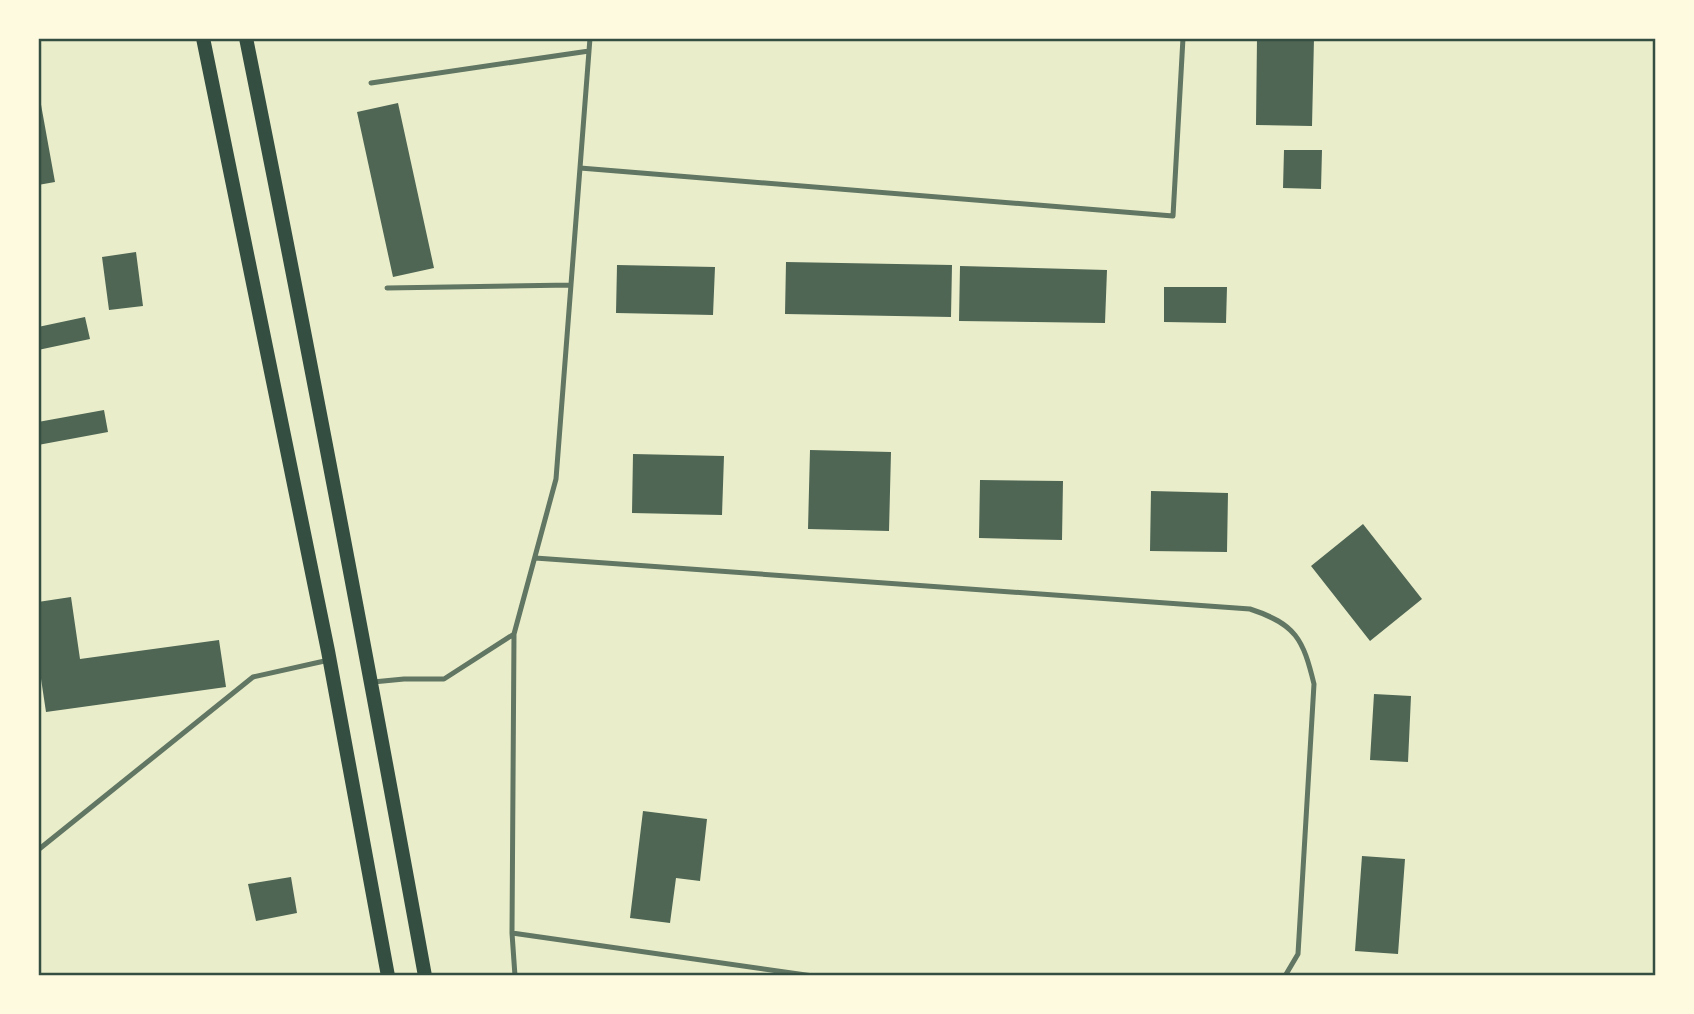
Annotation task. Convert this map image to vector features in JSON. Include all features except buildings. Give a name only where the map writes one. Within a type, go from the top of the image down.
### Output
[{"type":"main road","points":[[204,38],[328,651],[388,975]]},
{"type":"main road","points":[[246,38],[372,682],[425,975]]},
{"type":"lane","points":[[515,975],[512,933],[514,634],[556,479],[590,38]]},
{"type":"lane","points":[[580,168],[1173,216],[1183,38]]},
{"type":"lane","points":[[371,83],[589,51]]},
{"type":"lane","points":[[387,288],[571,285]]},
{"type":"lane","points":[[535,558],[1250,609],[1274,617],[1295,633],[1307,655],[1314,684],[1298,954],[1285,975]]},
{"type":"lane","points":[[372,682],[444,679],[514,634]]},
{"type":"lane","points":[[38,850],[253,677],[329,660]]},
{"type":"lane","points":[[512,933],[813,975]]}]
